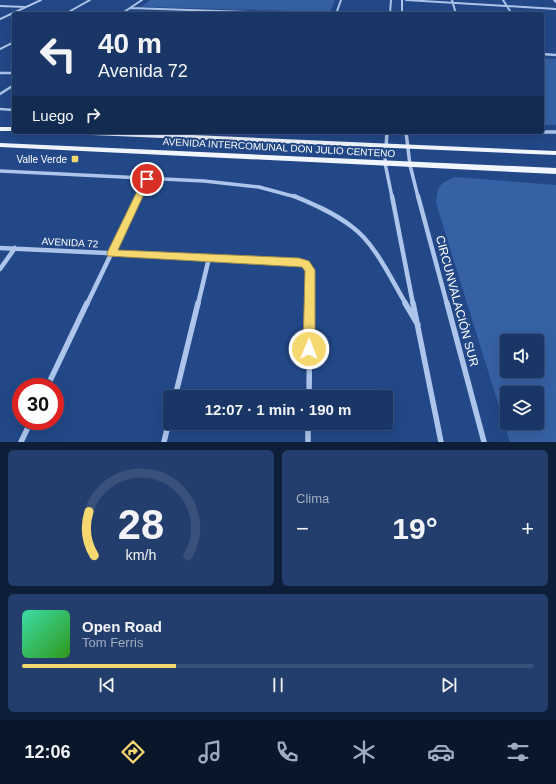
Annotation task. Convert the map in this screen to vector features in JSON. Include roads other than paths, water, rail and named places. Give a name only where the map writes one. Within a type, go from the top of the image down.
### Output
[{"type":"main road","points":[[0,129],[12,130]]},
{"type":"main road","name":"AVENIDA INTERCOMUNAL DON JULIO CENTENO","points":[[115,134],[556,153]]},
{"type":"main road","points":[[174,134],[184,137]]},
{"type":"main road","name":"AVENIDA INTERCOMUNAL DON JULIO CENTENO","points":[[0,145],[556,171]]},
{"type":"main road","points":[[528,152],[556,145]]},
{"type":"street","points":[[15,12],[41,0]]},
{"type":"street","points":[[69,12],[90,0]]},
{"type":"street","points":[[124,12],[142,0]]},
{"type":"street","points":[[337,12],[341,0]]},
{"type":"street","points":[[390,12],[391,0]]},
{"type":"street","points":[[402,0],[402,12]]},
{"type":"street","points":[[406,0],[452,1],[556,9]]},
{"type":"street","points":[[503,0],[510,12]]},
{"type":"street","points":[[452,1],[455,12]]},
{"type":"street","points":[[0,6],[25,7]]},
{"type":"street","points":[[130,8],[247,12]]},
{"type":"street","points":[[0,19],[12,13]]},
{"type":"street","points":[[0,49],[12,43]]},
{"type":"street","points":[[544,54],[556,55]]},
{"type":"street","points":[[0,73],[12,73]]},
{"type":"street","points":[[0,94],[12,86]]},
{"type":"street","points":[[0,109],[12,110]]},
{"type":"street","points":[[544,132],[556,132]]},
{"type":"street","points":[[387,134],[385,163],[441,442]]},
{"type":"street","name":"CIRCUNVALACIÓN SUR","points":[[406,134],[410,165],[484,442]]},
{"type":"street","points":[[541,170],[556,175]]},
{"type":"street","points":[[0,171],[204,181],[259,187],[290,194],[318,206],[352,226],[375,251],[418,325]]},
{"type":"street","points":[[51,378],[147,179]]},
{"type":"street","name":"AVENIDA 72","points":[[0,248],[299,262],[306,264],[310,270],[309,390]]},
{"type":"street","points":[[0,269],[15,248]]},
{"type":"street","points":[[177,390],[209,258]]},
{"type":"street","points":[[21,442],[27,430]]},
{"type":"street","points":[[164,442],[167,430]]},
{"type":"street","points":[[308,430],[308,442]]},
{"type":"place","name":"Valle Verde","points":[[75,159]]}]
